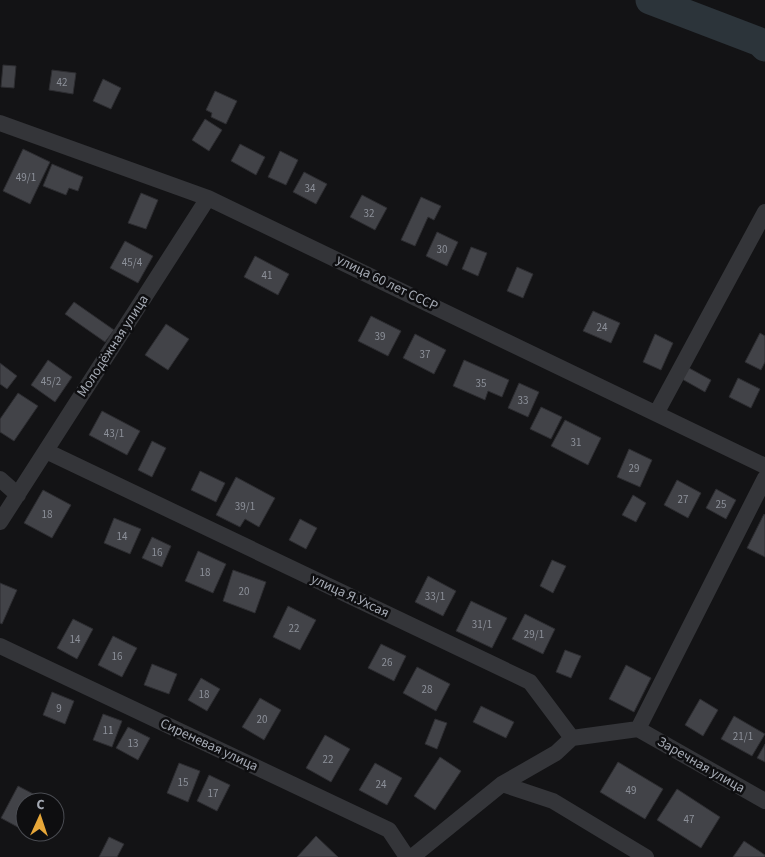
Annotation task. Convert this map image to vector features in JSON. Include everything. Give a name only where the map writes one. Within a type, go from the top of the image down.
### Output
[{"type":"street","name":"улица 60 лет СССР","points":[[0,123],[208,198],[657,412],[765,466]]},
{"type":"street","name":"Молодёжная улица","points":[[0,522],[208,198]]},
{"type":"street","points":[[657,412],[765,212]]},
{"type":"street","name":"улица Я.Ухсая","points":[[46,451],[530,682],[572,738]]},
{"type":"street","points":[[415,856],[502,784],[556,753],[572,738],[638,729],[765,478]]},
{"type":"street","points":[[0,479],[18,495]]},
{"type":"street","name":"Сиреневая улица","points":[[0,646],[389,830],[415,856]]},
{"type":"street","name":"Заречная улица","points":[[638,729],[765,801]]},
{"type":"street","points":[[502,784],[553,801],[646,857]]},
{"type":"building","points":[[3,65],[16,66],[14,88],[1,87]]},
{"type":"building","points":[[52,70],[76,73],[73,94],[49,90]]},
{"type":"building","points":[[103,79],[121,88],[111,109],[93,101]]},
{"type":"building","points":[[215,91],[237,101],[226,124],[211,117],[212,113],[206,110]]},
{"type":"building","points":[[205,119],[222,130],[209,151],[192,140]]},
{"type":"building","points":[[240,144],[265,157],[256,175],[231,161]]},
{"type":"building","points":[[23,149],[50,162],[30,204],[3,191]]},
{"type":"building","points":[[280,151],[298,160],[286,185],[268,177]]},
{"type":"building","points":[[52,164],[83,177],[78,191],[69,188],[66,195],[43,186]]},
{"type":"building","points":[[304,172],[327,184],[316,204],[293,192]]},
{"type":"building","points":[[141,193],[158,200],[146,229],[128,223]]},
{"type":"building","points":[[362,195],[387,208],[375,230],[350,217]]},
{"type":"building","points":[[421,197],[441,206],[434,220],[428,217],[415,246],[401,240]]},
{"type":"building","points":[[437,232],[458,242],[447,266],[426,256]]},
{"type":"building","points":[[125,241],[153,256],[138,283],[110,268]]},
{"type":"building","points":[[471,247],[487,253],[478,276],[462,269]]},
{"type":"building","points":[[255,256],[289,274],[278,295],[244,277]]},
{"type":"building","points":[[517,267],[533,274],[523,298],[507,291]]},
{"type":"building","points":[[74,302],[114,330],[105,342],[65,314]]},
{"type":"building","points":[[593,311],[620,323],[611,343],[583,331]]},
{"type":"building","points":[[371,316],[401,331],[388,356],[358,341]]},
{"type":"building","points":[[166,324],[189,339],[168,370],[145,355]]},
{"type":"building","points":[[760,333],[765,336],[765,362],[761,370],[745,362]]},
{"type":"building","points":[[415,334],[446,350],[434,374],[403,358]]},
{"type":"building","points":[[655,334],[673,343],[661,370],[643,362]]},
{"type":"building","points":[[48,360],[72,377],[55,402],[31,385]]},
{"type":"building","points":[[464,360],[509,380],[502,397],[488,391],[485,400],[453,386]]},
{"type":"building","points":[[0,363],[17,376],[7,389],[0,384]]},
{"type":"building","points":[[689,368],[711,380],[705,392],[682,379]]},
{"type":"building","points":[[738,378],[760,389],[751,408],[729,397]]},
{"type":"building","points":[[519,383],[539,392],[528,417],[508,408]]},
{"type":"building","points":[[18,393],[38,406],[14,441],[0,432],[0,419]]},
{"type":"building","points":[[541,407],[562,417],[551,439],[530,429]]},
{"type":"building","points":[[102,411],[140,431],[127,455],[89,435]]},
{"type":"building","points":[[565,420],[601,438],[588,465],[551,446]]},
{"type":"building","points":[[152,441],[166,448],[152,477],[138,470]]},
{"type":"building","points":[[629,449],[652,460],[640,487],[617,477]]},
{"type":"building","points":[[200,471],[225,483],[216,502],[191,490]]},
{"type":"building","points":[[236,477],[275,498],[259,527],[245,519],[240,527],[216,515]]},
{"type":"building","points":[[677,480],[701,493],[688,518],[664,505]]},
{"type":"building","points":[[716,489],[736,500],[726,519],[706,508]]},
{"type":"building","points":[[43,490],[71,505],[52,538],[24,523]]},
{"type":"building","points":[[633,495],[646,503],[636,522],[622,515]]},
{"type":"building","points":[[765,515],[765,557],[747,548]]},
{"type":"building","points":[[114,518],[141,529],[130,554],[104,543]]},
{"type":"building","points":[[300,519],[317,528],[306,549],[289,540]]},
{"type":"building","points":[[152,537],[171,546],[162,567],[142,558]]},
{"type":"building","points":[[198,551],[226,564],[213,593],[185,581]]},
{"type":"building","points":[[552,560],[566,566],[553,593],[540,586]]},
{"type":"building","points":[[233,570],[266,582],[255,613],[223,601]]},
{"type":"building","points":[[428,576],[456,591],[443,616],[415,602]]},
{"type":"building","points":[[0,583],[17,590],[2,624],[0,623]]},
{"type":"building","points":[[471,601],[507,618],[492,648],[456,631]]},
{"type":"building","points":[[288,606],[316,620],[300,650],[273,637]]},
{"type":"building","points":[[525,614],[555,629],[543,654],[512,639]]},
{"type":"building","points":[[73,619],[93,629],[77,659],[57,648]]},
{"type":"building","points":[[113,636],[137,648],[122,677],[98,665]]},
{"type":"building","points":[[381,644],[406,656],[394,681],[368,668]]},
{"type":"building","points":[[565,650],[581,656],[571,678],[556,672]]},
{"type":"building","points":[[152,664],[177,674],[169,694],[144,685]]},
{"type":"building","points":[[626,665],[651,678],[634,712],[609,699]]},
{"type":"building","points":[[417,667],[450,684],[436,711],[403,693]]},
{"type":"building","points":[[201,678],[220,689],[207,711],[188,700]]},
{"type":"building","points":[[52,692],[74,701],[65,724],[43,715]]},
{"type":"building","points":[[260,698],[281,710],[264,740],[242,727]]},
{"type":"building","points":[[700,699],[718,710],[703,736],[685,725]]},
{"type":"building","points":[[481,706],[514,722],[506,738],[473,722]]},
{"type":"building","points":[[103,714],[122,721],[112,747],[93,740]]},
{"type":"building","points":[[734,716],[765,734],[752,756],[721,739]]},
{"type":"building","points":[[435,719],[447,723],[437,749],[425,744]]},
{"type":"building","points":[[128,727],[150,738],[138,760],[116,748]]},
{"type":"building","points":[[325,735],[350,749],[331,782],[306,768]]},
{"type":"building","points":[[765,744],[765,762],[757,758]]},
{"type":"building","points":[[440,757],[461,771],[435,810],[414,796]]},
{"type":"building","points":[[618,762],[663,789],[645,819],[600,792]]},
{"type":"building","points":[[179,763],[200,771],[188,802],[167,793]]},
{"type":"building","points":[[375,763],[402,778],[387,805],[359,790]]},
{"type":"building","points":[[209,775],[230,785],[217,811],[197,801]]},
{"type":"building","points":[[18,786],[30,792],[15,792],[15,826],[1,818]]},
{"type":"building","points":[[677,789],[720,817],[701,848],[657,820]]},
{"type":"building","points":[[316,836],[338,857],[297,857]]},
{"type":"building","points":[[109,837],[124,844],[117,857],[99,857]]},
{"type":"building","points":[[744,841],[765,855],[765,857],[733,857]]},
{"type":"waterway","points":[[650,0],[760,42],[765,47]]}]
